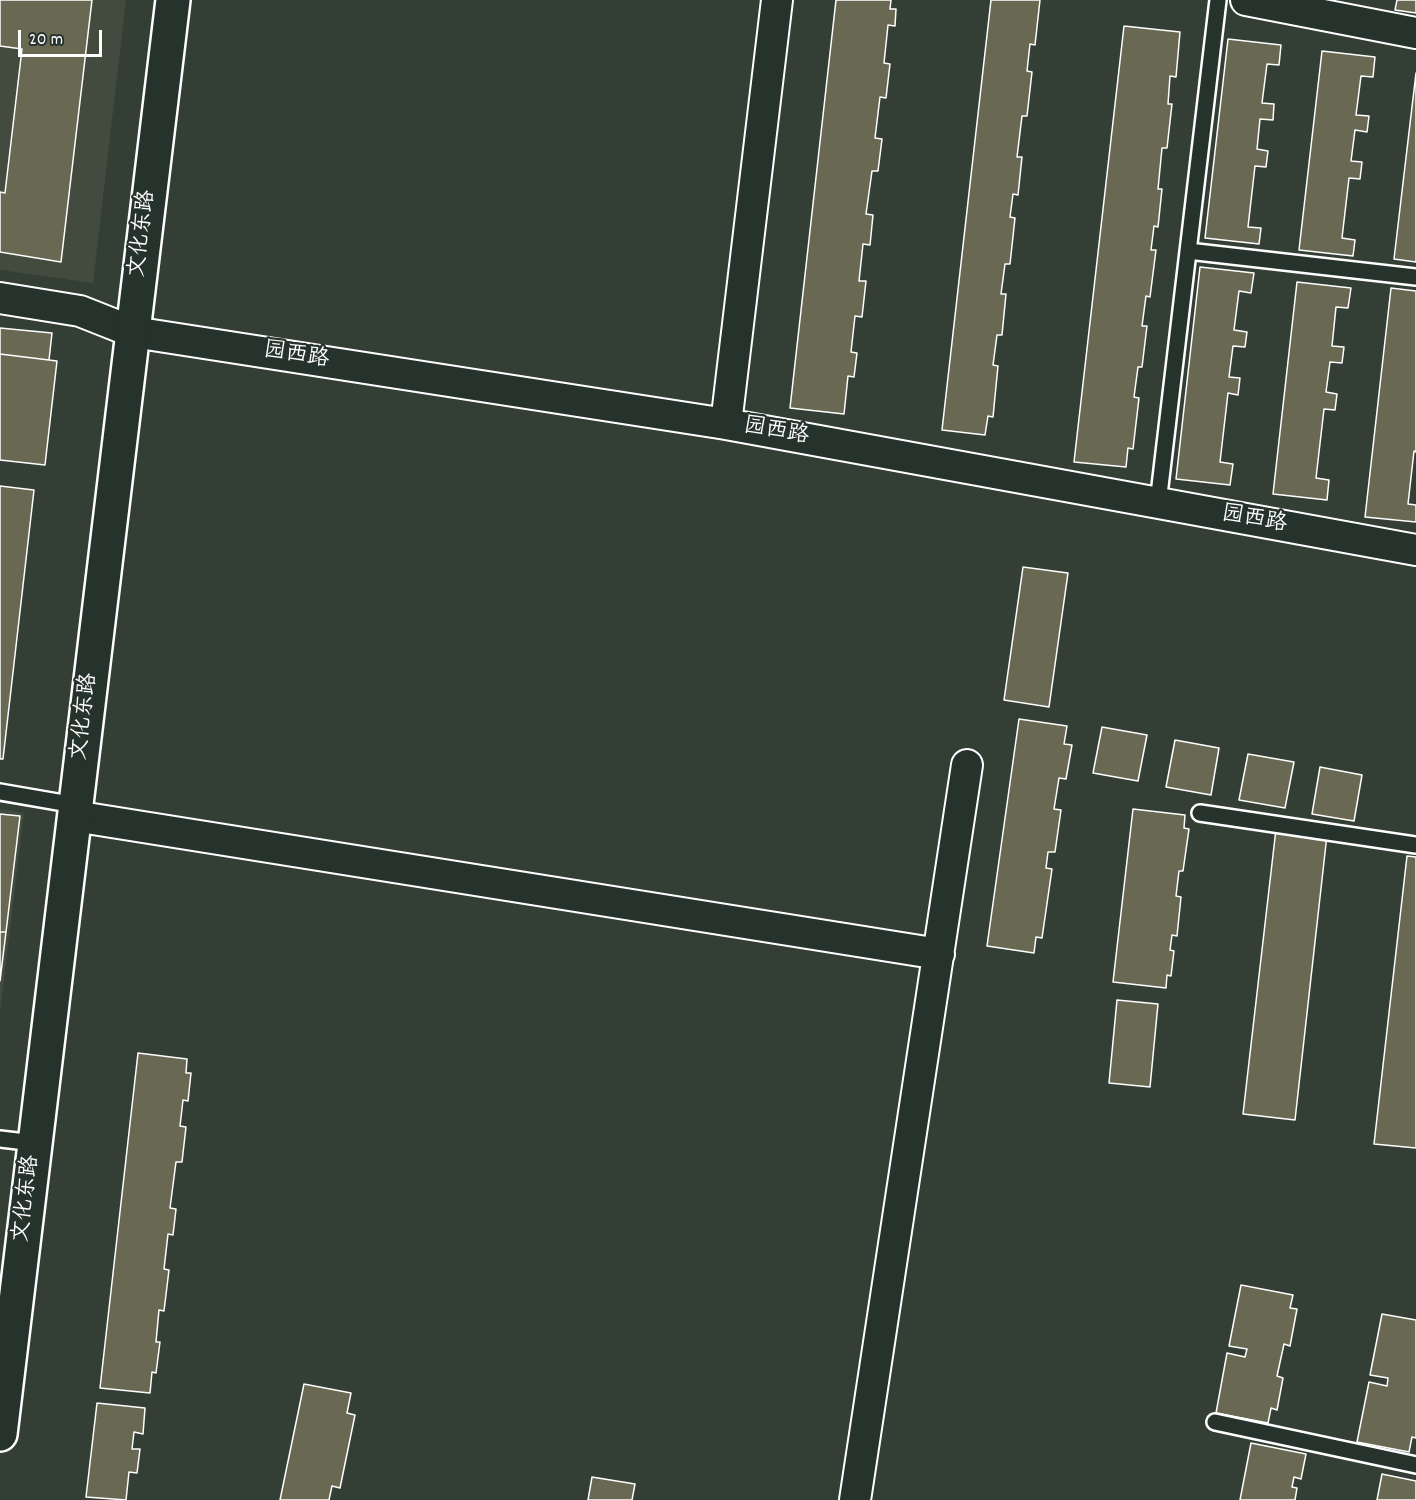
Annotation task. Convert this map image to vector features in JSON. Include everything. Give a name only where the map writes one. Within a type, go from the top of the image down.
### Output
[{"type":"street","name":"文化东路","points":[[0,1434],[173,0]]},
{"type":"street","points":[[726,424],[777,0]]},
{"type":"street","points":[[1246,0],[1416,33]]},
{"type":"street","name":"园西路","points":[[0,298],[80,311],[133,332],[726,424],[1416,550]]},
{"type":"street","points":[[855,1500],[967,765]]},
{"type":"street","points":[[75,810],[939,954]]},
{"type":"lane","points":[[1158,503],[1218,0]]},
{"type":"lane","points":[[1188,251],[1416,277]]},
{"type":"lane","points":[[0,792],[75,810]]},
{"type":"lane","points":[[1200,813],[1416,844]]},
{"type":"lane","points":[[0,1139],[34,1143]]},
{"type":"lane","points":[[1215,1422],[1416,1465]]},
{"type":"shaded area","points":[[0,0],[126,0],[93,283],[0,270]]},
{"type":"shaded area","points":[[0,809],[24,813],[0,1012]]},
{"type":"building","points":[[0,0],[92,0],[61,262],[0,252],[0,192],[5,193],[22,49],[0,46]]},
{"type":"building","points":[[836,0],[891,0],[890,9],[896,9],[895,26],[888,25],[884,63],[890,64],[886,98],[880,97],[875,138],[882,139],[878,171],[872,171],[866,214],[873,215],[870,245],[863,244],[859,281],[866,281],[862,317],[855,316],[851,352],[857,353],[854,377],[848,376],[844,414],[790,408]]},
{"type":"building","points":[[991,0],[1040,0],[1035,45],[1030,44],[1027,71],[1032,72],[1027,116],[1022,116],[1017,157],[1022,157],[1018,195],[1013,194],[1010,217],[1015,218],[1010,264],[1005,264],[1001,294],[1006,294],[1002,335],[997,335],[993,365],[998,366],[993,417],[988,416],[985,435],[942,430]]},
{"type":"building","points":[[1397,0],[1416,0],[1416,13],[1395,10]]},
{"type":"building","points":[[1124,26],[1180,32],[1176,77],[1170,76],[1168,104],[1172,104],[1167,148],[1162,148],[1158,189],[1162,189],[1158,227],[1154,226],[1151,250],[1156,250],[1150,297],[1146,296],[1142,326],[1147,326],[1142,367],[1138,367],[1134,397],[1139,398],[1133,449],[1128,448],[1126,467],[1074,462]]},
{"type":"building","points":[[1228,39],[1281,45],[1279,65],[1267,64],[1262,103],[1274,104],[1273,120],[1260,119],[1257,149],[1268,151],[1266,167],[1255,166],[1248,227],[1261,228],[1259,244],[1205,238]]},
{"type":"building","points":[[1322,51],[1375,57],[1373,77],[1361,76],[1356,115],[1369,116],[1367,132],[1355,130],[1351,161],[1362,162],[1360,179],[1349,178],[1342,238],[1355,240],[1353,256],[1299,250]]},
{"type":"building","points":[[1416,73],[1416,262],[1394,259]]},
{"type":"building","points":[[1200,267],[1254,273],[1251,293],[1239,291],[1234,330],[1247,332],[1245,347],[1233,346],[1229,377],[1240,378],[1238,395],[1228,393],[1220,462],[1233,464],[1230,485],[1176,479]]},
{"type":"building","points":[[1297,282],[1351,288],[1348,308],[1336,307],[1332,346],[1344,347],[1342,363],[1330,362],[1326,392],[1337,394],[1335,410],[1324,409],[1316,478],[1329,480],[1327,500],[1273,494]]},
{"type":"building","points":[[1391,288],[1416,291],[1416,452],[1414,451],[1408,504],[1416,505],[1416,522],[1365,517]]},
{"type":"building","points":[[0,328],[52,333],[49,360],[0,354]]},
{"type":"building","points":[[0,354],[57,361],[45,465],[0,460]]},
{"type":"building","points":[[0,486],[34,490],[3,759],[0,759]]},
{"type":"building","points":[[1023,567],[1068,573],[1049,707],[1004,700]]},
{"type":"building","points":[[1019,719],[1067,726],[1064,744],[1072,745],[1066,779],[1059,778],[1054,809],[1061,810],[1055,852],[1048,852],[1046,868],[1052,869],[1042,938],[1036,937],[1034,953],[987,946]]},
{"type":"building","points":[[1102,727],[1147,735],[1138,781],[1093,773]]},
{"type":"building","points":[[1175,740],[1219,748],[1211,795],[1166,787]]},
{"type":"building","points":[[1248,754],[1294,762],[1285,808],[1239,800]]},
{"type":"building","points":[[1320,767],[1362,775],[1354,821],[1312,814]]},
{"type":"building","points":[[1133,809],[1185,815],[1184,828],[1189,829],[1183,871],[1179,871],[1176,896],[1181,897],[1177,936],[1172,935],[1170,950],[1174,951],[1171,976],[1167,975],[1166,988],[1113,982]]},
{"type":"building","points":[[0,814],[20,816],[6,932],[0,932]]},
{"type":"building","points":[[1276,829],[1327,835],[1295,1120],[1243,1114]]},
{"type":"building","points":[[1407,856],[1416,857],[1416,1148],[1374,1144]]},
{"type":"building","points":[[0,932],[6,932],[0,981]]},
{"type":"building","points":[[1117,1000],[1158,1004],[1150,1087],[1109,1083]]},
{"type":"building","points":[[138,1053],[187,1059],[186,1073],[191,1073],[188,1101],[183,1100],[180,1126],[186,1127],[182,1162],[176,1162],[170,1208],[176,1209],[173,1235],[168,1234],[164,1269],[169,1270],[164,1311],[159,1310],[156,1342],[160,1342],[156,1373],[152,1372],[150,1393],[100,1388]]},
{"type":"building","points":[[1241,1285],[1293,1295],[1290,1308],[1297,1309],[1290,1346],[1284,1344],[1277,1376],[1283,1378],[1277,1410],[1271,1408],[1268,1423],[1216,1413],[1227,1353],[1245,1357],[1247,1349],[1229,1346]]},
{"type":"building","points":[[1382,1314],[1416,1320],[1416,1438],[1412,1437],[1409,1452],[1357,1442],[1369,1382],[1387,1386],[1388,1378],[1370,1375]]},
{"type":"building","points":[[304,1384],[351,1393],[347,1413],[355,1415],[340,1488],[332,1486],[329,1500],[280,1500]]},
{"type":"building","points":[[97,1403],[145,1408],[143,1434],[134,1432],[132,1449],[140,1449],[137,1473],[129,1472],[126,1500],[86,1497]]},
{"type":"building","points":[[1251,1443],[1306,1454],[1301,1479],[1294,1477],[1292,1487],[1297,1488],[1295,1500],[1240,1500]]},
{"type":"building","points":[[1382,1474],[1416,1481],[1416,1500],[1377,1500]]},
{"type":"building","points":[[592,1477],[635,1484],[632,1500],[588,1500]]}]
